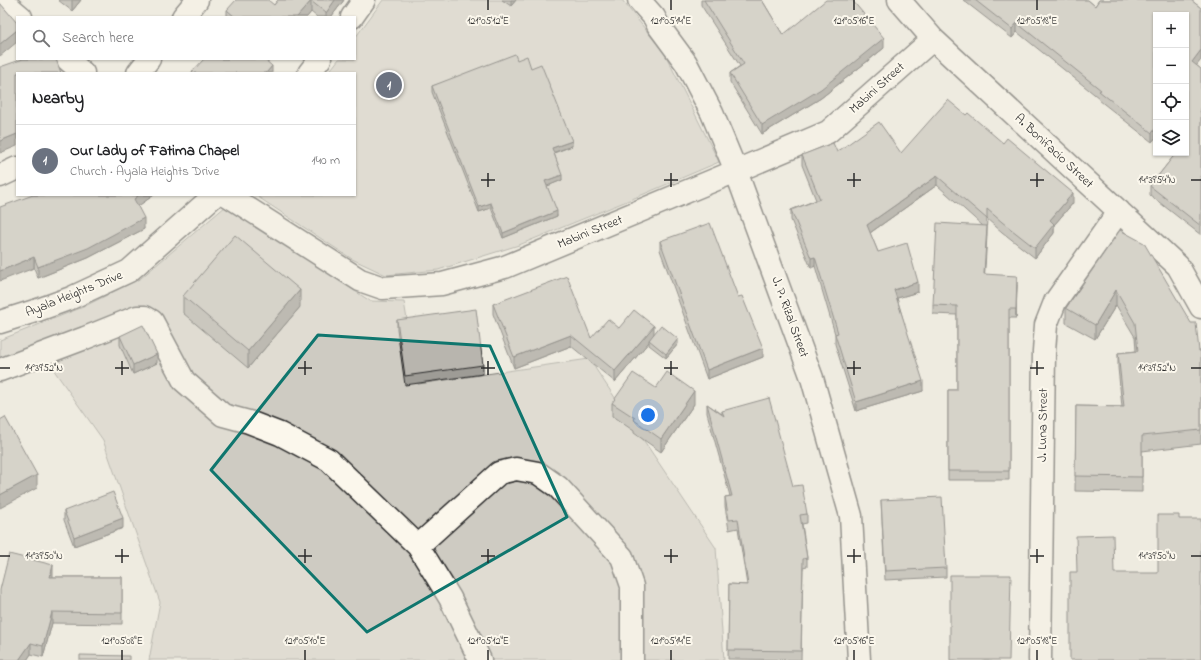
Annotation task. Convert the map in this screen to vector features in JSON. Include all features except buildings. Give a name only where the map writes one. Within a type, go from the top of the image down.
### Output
[{"type":"street","points":[[2,0],[20,16]]},
{"type":"street","points":[[184,16],[197,0]]},
{"type":"street","points":[[353,16],[364,0]]},
{"type":"street","name":"J. P. Rizal Street","points":[[639,0],[654,18],[686,63],[712,113],[736,171],[812,378],[850,516],[859,660]]},
{"type":"street","name":"A. Bonifacio Street","points":[[898,0],[933,39],[1178,266],[1201,307]]},
{"type":"street","name":"Mabini Street","points":[[229,196],[360,280],[383,288],[442,284],[505,267],[828,132],[933,39]]},
{"type":"street","points":[[68,60],[82,72]]},
{"type":"street","points":[[139,72],[148,60]]},
{"type":"street","points":[[310,72],[319,60]]},
{"type":"street","points":[[0,176],[16,168]]},
{"type":"street","name":"Ayala Heights Drive","points":[[0,322],[71,298],[129,271],[214,196]]},
{"type":"street","name":"J. Luna Street","points":[[1040,660],[1044,351],[1046,325],[1055,302],[1119,211]]},
{"type":"street","points":[[0,370],[137,317],[145,317],[152,320],[184,381],[223,414],[280,434],[329,460],[418,546],[450,598],[480,660]]},
{"type":"street","points":[[418,546],[499,473],[516,469],[538,473],[558,487],[622,557],[632,586],[632,660]]},
{"type":"highlighted area","points":[[318,335],[490,346],[567,517],[367,632],[211,470]]},
{"type":"shaded area","points":[[383,0],[622,0],[665,54],[719,162],[519,245],[438,270],[386,275],[352,259],[257,196],[356,196],[356,72],[329,72],[338,60],[356,60],[356,37]]},
{"type":"shaded area","points":[[226,206],[370,301],[404,302],[418,384],[589,359],[716,548],[724,660],[149,660],[160,602],[103,440],[46,359],[0,379],[0,340],[83,307],[141,278]]},
{"type":"place","name":"Our Lady of Fatima Chapel","points":[[389,85]]}]
